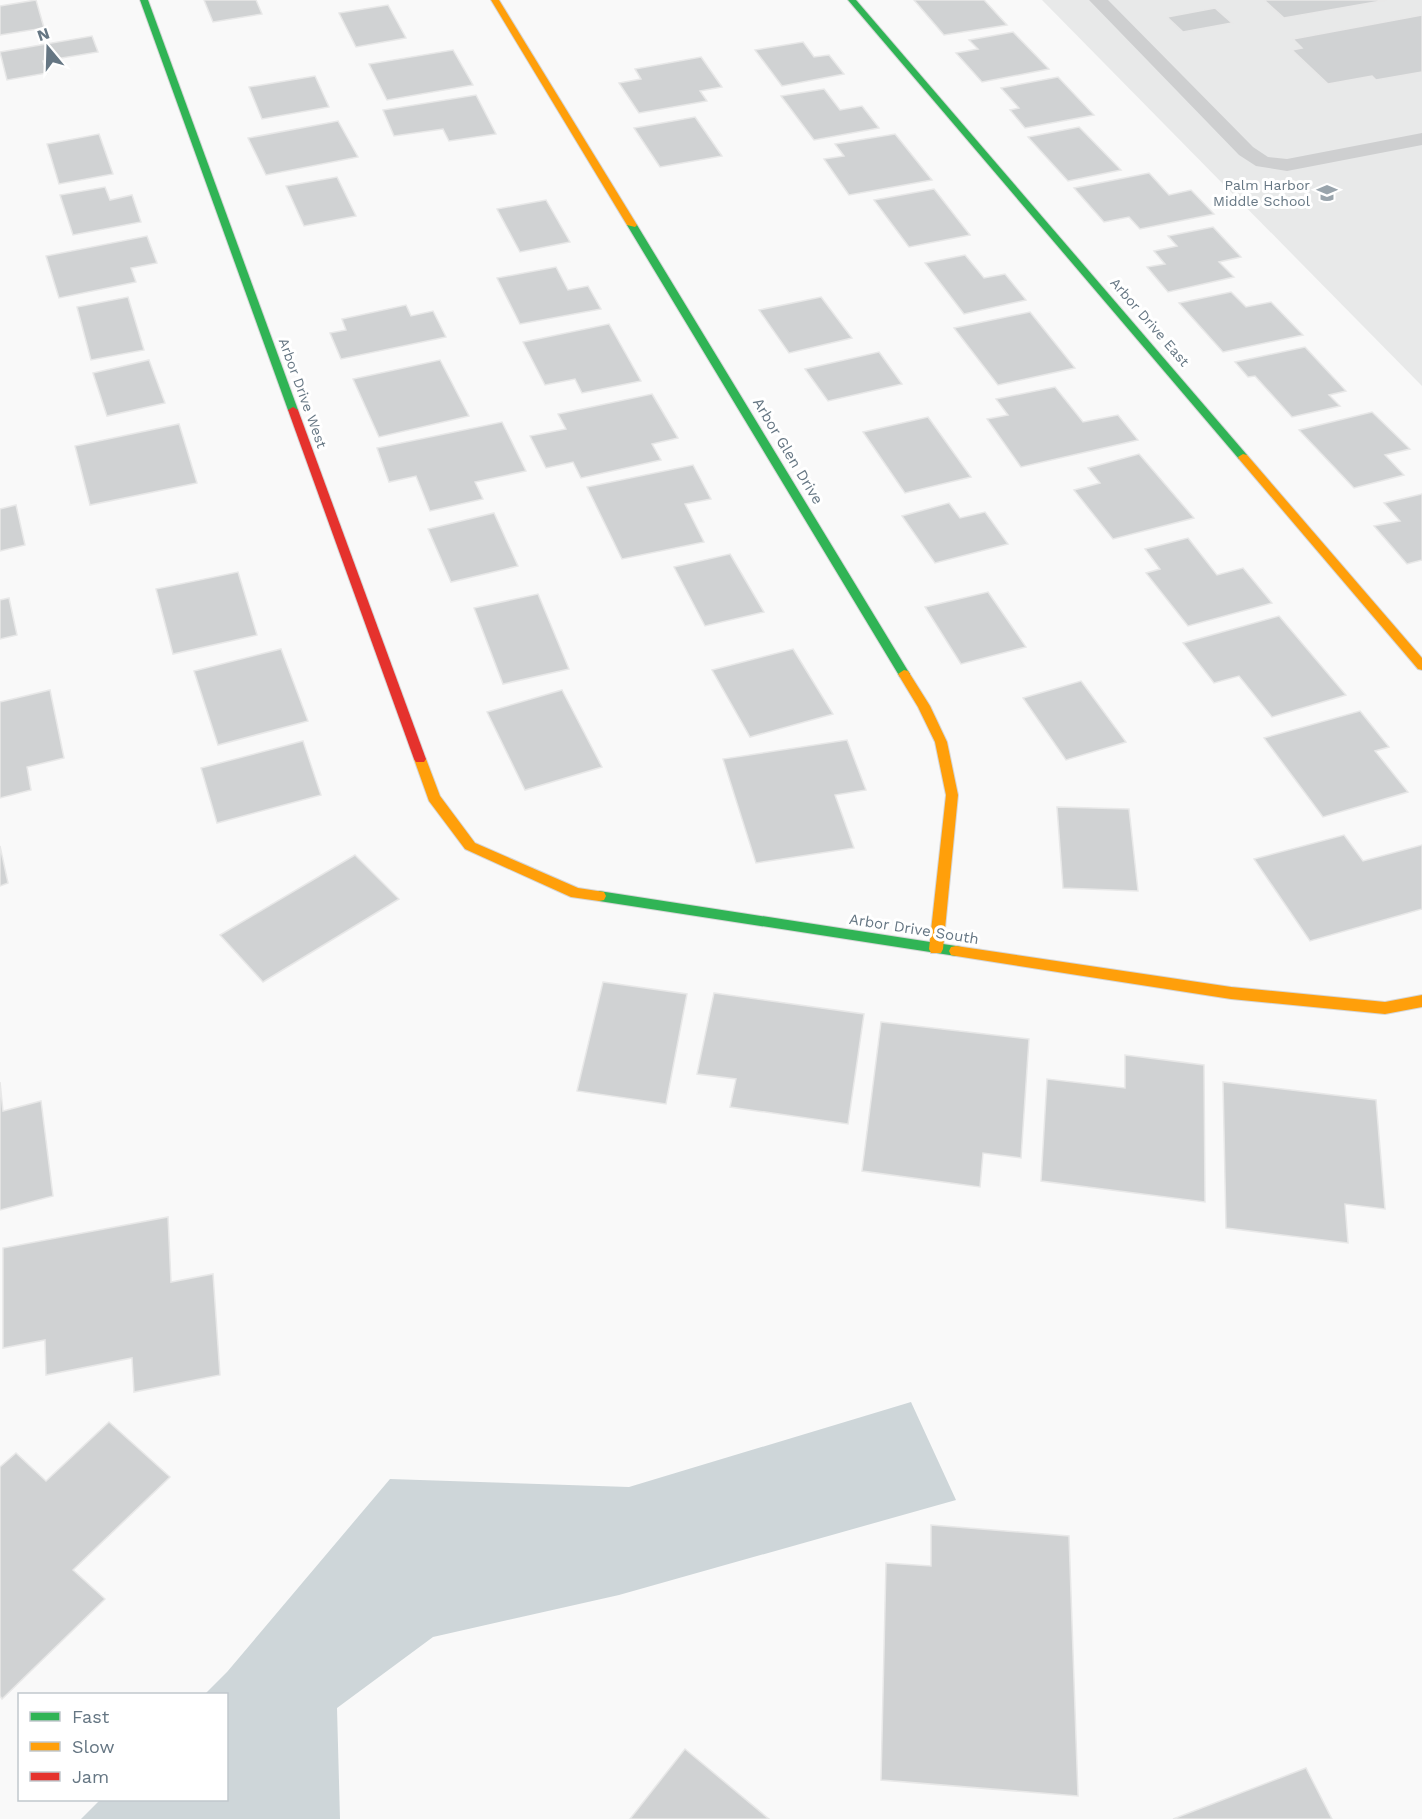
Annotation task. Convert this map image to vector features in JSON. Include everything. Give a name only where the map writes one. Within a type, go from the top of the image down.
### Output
[{"type":"street","name":"Arbor Drive West","points":[[144,0],[434,798]]},
{"type":"street","name":"Arbor Glen Drive","points":[[495,0],[924,706],[941,742],[952,795],[936,949]]},
{"type":"street","name":"Arbor Drive East","points":[[852,0],[1422,666]]},
{"type":"street","name":"Arbor Drive South","points":[[434,798],[470,846],[576,893],[1231,993],[1384,1008],[1422,1000]]},
{"type":"lane","points":[[1098,0],[1246,151],[1263,162],[1287,165],[1422,139]]},
{"type":"shaded area","name":"Palm Harbor Middle School","points":[[1042,0],[1422,0],[1422,386]]},
{"type":"shaded area","points":[[911,1402],[956,1500],[619,1595],[433,1637],[337,1708],[340,1819],[81,1819],[99,1801],[228,1801],[228,1693],[206,1693],[227,1672],[390,1479],[629,1487]]},
{"type":"building","points":[[36,0],[44,28],[0,35],[0,6]]},
{"type":"building","points":[[204,0],[256,0],[262,14],[213,22]]},
{"type":"building","points":[[914,0],[984,0],[1007,25],[944,35]]},
{"type":"building","points":[[1264,0],[1387,0],[1284,18]]},
{"type":"building","points":[[388,5],[406,38],[356,47],[339,13]]},
{"type":"building","points":[[1215,8],[1232,23],[1183,32],[1167,17]]},
{"type":"building","points":[[1422,15],[1422,72],[1376,80],[1372,76],[1328,84],[1292,50],[1302,48],[1293,39]]},
{"type":"building","points":[[1013,32],[1049,69],[982,82],[956,53],[978,49],[969,40]]},
{"type":"building","points":[[92,36],[98,52],[43,61],[47,73],[7,80],[0,52]]},
{"type":"building","points":[[803,42],[814,57],[829,55],[844,74],[782,86],[755,50]]},
{"type":"building","points":[[453,50],[473,85],[387,100],[369,64]]},
{"type":"building","points":[[701,57],[722,87],[700,91],[707,101],[639,113],[619,83],[641,79],[635,69]]},
{"type":"building","points":[[315,76],[329,107],[262,119],[249,87]]},
{"type":"building","points":[[1058,77],[1094,115],[1025,128],[1010,110],[1019,108],[1001,88]]},
{"type":"building","points":[[824,89],[840,110],[862,106],[879,128],[814,140],[781,96]]},
{"type":"building","points":[[476,95],[496,134],[449,141],[443,129],[394,136],[383,110]]},
{"type":"building","points":[[695,117],[722,156],[660,167],[634,128]]},
{"type":"building","points":[[338,121],[358,157],[266,175],[248,138]]},
{"type":"building","points":[[1079,127],[1121,170],[1068,181],[1028,137]]},
{"type":"building","points":[[99,134],[113,174],[59,184],[47,144]]},
{"type":"building","points":[[895,134],[932,180],[849,195],[824,159],[844,156],[835,144]]},
{"type":"building","points":[[1149,173],[1169,195],[1191,190],[1214,214],[1140,229],[1129,217],[1104,222],[1074,188]]},
{"type":"building","points":[[337,177],[356,216],[304,226],[286,186]]},
{"type":"building","points":[[105,187],[110,200],[132,195],[141,222],[73,235],[60,195]]},
{"type":"building","points":[[934,189],[970,235],[909,247],[874,200]]},
{"type":"building","points":[[546,200],[570,242],[520,252],[497,209]]},
{"type":"building","points":[[1213,227],[1241,257],[1219,262],[1234,277],[1168,292],[1147,267],[1165,264],[1154,251],[1177,246],[1168,236]]},
{"type":"building","points":[[147,236],[157,263],[131,268],[136,282],[59,298],[46,256]]},
{"type":"building","points":[[965,255],[984,278],[1005,274],[1026,300],[964,314],[925,263]]},
{"type":"building","points":[[556,267],[568,290],[588,286],[601,309],[520,324],[497,278]]},
{"type":"building","points":[[1231,292],[1246,307],[1271,302],[1303,335],[1223,352],[1179,303]]},
{"type":"building","points":[[128,297],[144,350],[91,360],[77,307]]},
{"type":"building","points":[[821,297],[852,338],[789,353],[759,310]]},
{"type":"building","points":[[406,305],[411,316],[433,311],[446,337],[341,359],[330,333],[346,330],[342,319]]},
{"type":"building","points":[[1030,312],[1075,368],[998,385],[954,328]]},
{"type":"building","points":[[609,324],[641,381],[582,393],[575,379],[545,385],[523,342]]},
{"type":"building","points":[[1305,347],[1346,391],[1329,395],[1340,406],[1292,417],[1255,376],[1248,377],[1235,362]]},
{"type":"building","points":[[879,352],[902,384],[828,401],[805,369]]},
{"type":"building","points":[[149,360],[165,403],[107,416],[93,373]]},
{"type":"building","points":[[440,360],[469,416],[379,437],[353,379]]},
{"type":"building","points":[[1055,387],[1083,422],[1118,415],[1138,440],[1021,467],[987,419],[1008,415],[996,399]]},
{"type":"building","points":[[652,394],[678,438],[652,444],[661,460],[581,478],[573,462],[546,468],[530,436],[566,429],[558,414]]},
{"type":"building","points":[[1372,412],[1410,449],[1385,455],[1404,475],[1354,488],[1299,430]]},
{"type":"building","points":[[928,417],[971,477],[905,493],[863,432]]},
{"type":"building","points":[[502,422],[526,471],[475,482],[483,499],[430,511],[416,476],[389,482],[377,448]]},
{"type":"building","points":[[179,424],[197,483],[90,505],[75,446]]},
{"type":"building","points":[[1139,454],[1194,518],[1113,539],[1074,490],[1100,483],[1088,468]]},
{"type":"building","points":[[693,465],[711,499],[685,504],[704,542],[622,559],[587,487]]},
{"type":"building","points":[[1422,494],[1422,560],[1407,564],[1374,526],[1400,521],[1384,503]]},
{"type":"building","points":[[949,503],[960,518],[985,512],[1008,544],[935,563],[902,516]]},
{"type":"building","points":[[16,505],[25,545],[0,551],[0,509]]},
{"type":"building","points":[[494,513],[518,566],[451,582],[428,529]]},
{"type":"building","points":[[1188,538],[1217,575],[1243,568],[1272,603],[1188,626],[1146,573],[1160,569],[1145,549]]},
{"type":"building","points":[[730,554],[764,612],[705,626],[674,567]]},
{"type":"building","points":[[238,572],[257,635],[173,654],[156,589]]},
{"type":"building","points":[[988,592],[1026,647],[961,664],[925,607]]},
{"type":"building","points":[[538,594],[569,669],[503,684],[474,608]]},
{"type":"building","points":[[9,598],[17,635],[0,639],[0,600]]},
{"type":"building","points":[[1279,616],[1346,695],[1272,717],[1239,676],[1214,683],[1183,643]]},
{"type":"building","points":[[281,649],[308,721],[218,745],[194,671]]},
{"type":"building","points":[[793,649],[833,714],[750,737],[712,670]]},
{"type":"building","points":[[1081,681],[1126,742],[1066,760],[1023,698]]},
{"type":"building","points":[[50,690],[64,758],[27,767],[31,790],[0,798],[0,702]]},
{"type":"building","points":[[562,690],[602,767],[525,790],[487,712]]},
{"type":"building","points":[[1360,711],[1389,747],[1375,751],[1408,792],[1323,817],[1264,738]]},
{"type":"building","points":[[847,740],[866,790],[835,795],[854,848],[756,863],[723,759]]},
{"type":"building","points":[[303,741],[321,795],[217,823],[201,768]]},
{"type":"building","points":[[1057,807],[1129,809],[1138,891],[1063,888]]},
{"type":"building","points":[[1344,835],[1363,861],[1422,845],[1422,909],[1310,941],[1254,859]]},
{"type":"building","points":[[0,846],[8,883],[0,886]]},
{"type":"building","points":[[355,855],[399,899],[263,982],[220,935]]},
{"type":"building","points":[[603,982],[687,994],[666,1104],[577,1091]]},
{"type":"building","points":[[714,993],[864,1014],[848,1124],[730,1107],[736,1079],[697,1074]]},
{"type":"building","points":[[881,1022],[1029,1039],[1021,1158],[983,1153],[980,1187],[862,1171]]},
{"type":"building","points":[[1125,1055],[1204,1065],[1205,1202],[1041,1181],[1047,1079],[1125,1088]]},
{"type":"building","points":[[0,1082],[3,1111],[41,1101],[53,1196],[0,1210]]},
{"type":"building","points":[[1223,1082],[1376,1100],[1385,1209],[1345,1204],[1348,1243],[1226,1228]]},
{"type":"building","points":[[168,1217],[171,1282],[213,1274],[220,1375],[134,1392],[132,1358],[46,1375],[45,1340],[3,1348],[3,1248]]},
{"type":"building","points":[[109,1422],[170,1477],[73,1570],[105,1599],[2,1699],[0,1696],[0,1467],[16,1453],[46,1481]]},
{"type":"building","points":[[931,1525],[1069,1536],[1078,1796],[881,1780],[886,1563],[931,1566]]},
{"type":"building","points":[[685,1749],[769,1819],[630,1819]]},
{"type":"building","points":[[1306,1768],[1332,1819],[1173,1819]]},
{"type":"traffic: fast","points":[[144,0],[293,410]]},
{"type":"traffic: fast","points":[[852,0],[1243,457]]},
{"type":"traffic: fast","points":[[632,225],[904,674]]},
{"type":"traffic: fast","points":[[599,896],[956,951]]},
{"type":"traffic: slow","points":[[495,0],[632,225]]},
{"type":"traffic: slow","points":[[1243,457],[1422,666]]},
{"type":"traffic: slow","points":[[904,674],[924,706],[941,742],[952,795],[936,949]]},
{"type":"traffic: slow","points":[[420,759],[434,798],[470,846],[576,893],[599,896]]},
{"type":"traffic: slow","points":[[956,951],[1231,993],[1385,1008],[1422,1001]]},
{"type":"traffic: jam","points":[[293,410],[420,759]]},
{"type":"place","name":"Palm Harbor Middle School","points":[[1327,193]]}]
